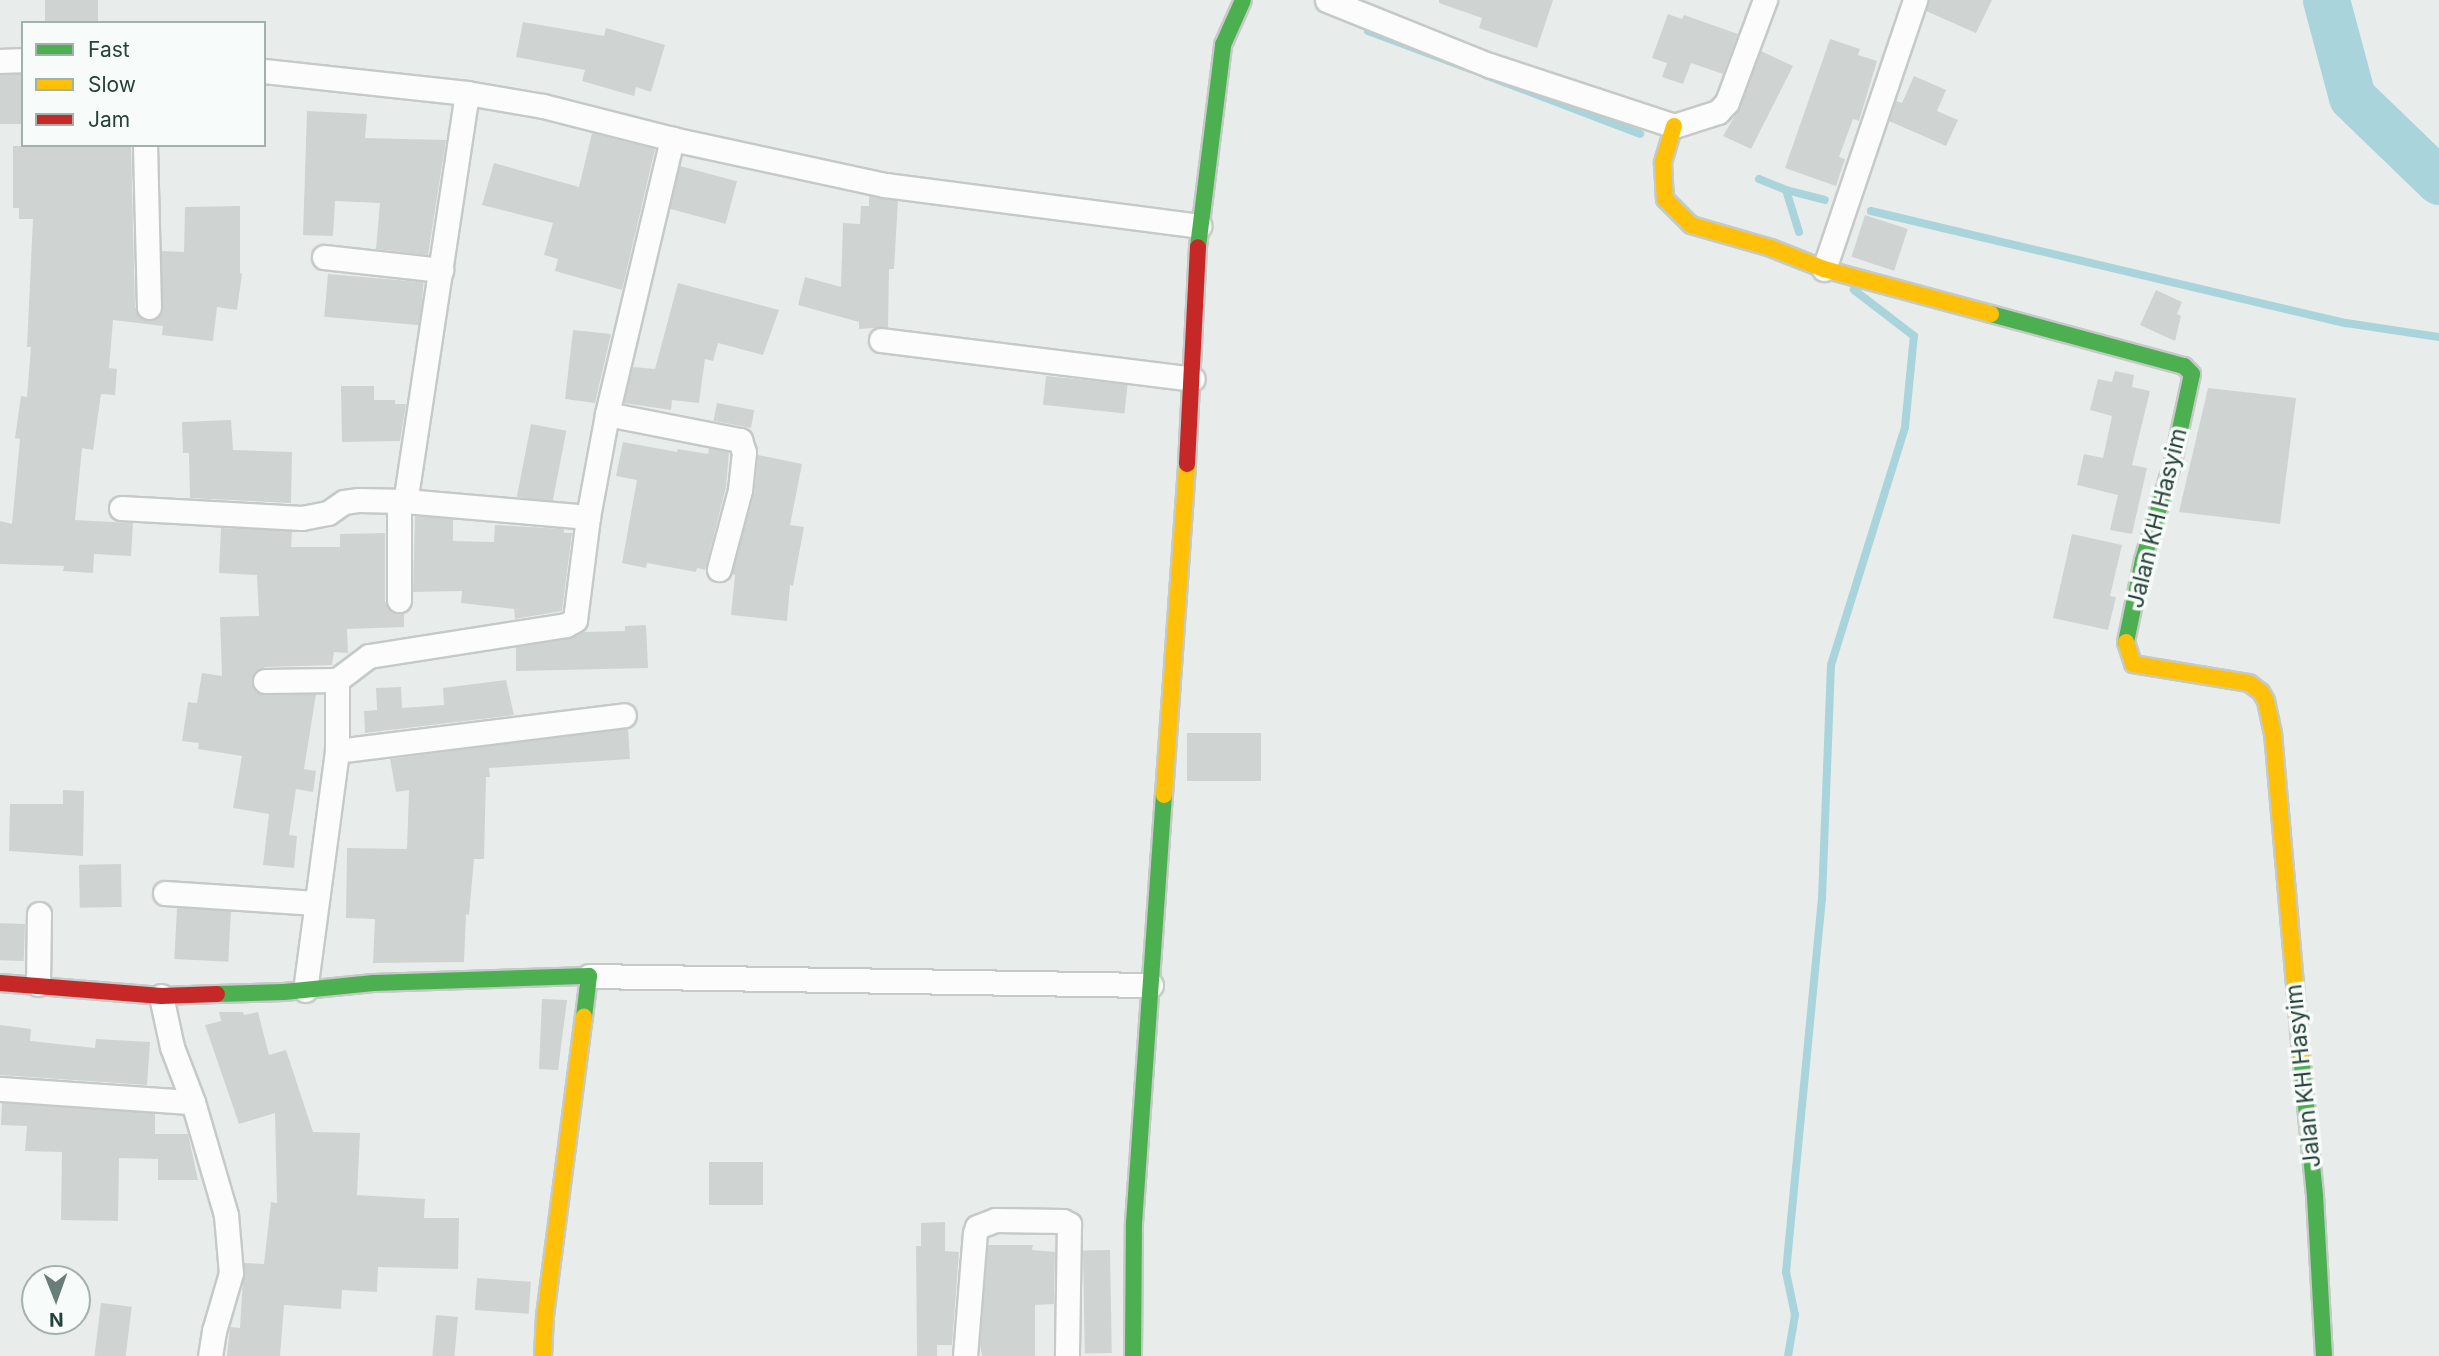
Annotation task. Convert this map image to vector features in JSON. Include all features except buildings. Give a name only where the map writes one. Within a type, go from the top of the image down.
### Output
[{"type":"street","points":[[1133,1356],[1134,1223],[1193,379],[1199,226],[1223,45],[1243,0]]},
{"type":"street","points":[[1327,0],[1355,5],[1489,65],[1674,125],[1718,112],[1727,102],[1765,0]]},
{"type":"street","points":[[1825,269],[1914,0]]},
{"type":"street","points":[[0,61],[21,60]]},
{"type":"street","points":[[266,71],[467,93],[543,106],[672,139],[885,185],[1199,226]]},
{"type":"street","points":[[399,600],[402,501],[441,270],[467,93]]},
{"type":"street","name":"Jalan KH Hasyim","points":[[1674,125],[1663,163],[1665,199],[1691,225],[1771,248],[1825,269],[2172,362],[2184,366],[2192,374],[2172,462],[2143,560],[2125,646],[2133,664],[2249,683],[2261,692],[2266,701],[2273,733],[2284,884],[2315,1196],[2325,1356]]},
{"type":"street","points":[[265,681],[337,680],[369,656],[566,625],[575,620],[588,517],[607,414],[672,139]]},
{"type":"street","points":[[145,147],[149,307]]},
{"type":"street","points":[[324,257],[441,270]]},
{"type":"street","points":[[881,340],[1193,379]]},
{"type":"street","points":[[607,414],[740,440],[744,452],[740,489],[719,569]]},
{"type":"street","points":[[121,508],[302,518],[328,513],[344,502],[359,500],[402,501],[588,517]]},
{"type":"street","points":[[305,990],[337,751],[337,680]]},
{"type":"street","points":[[337,751],[624,715]]},
{"type":"street","points":[[165,892],[316,903]]},
{"type":"street","points":[[38,984],[39,914]]},
{"type":"street","points":[[0,982],[161,996],[305,990],[374,983],[589,976],[1152,985]]},
{"type":"street","points":[[543,1356],[545,1316],[589,976]]},
{"type":"street","points":[[161,996],[172,1047],[193,1102],[226,1215],[231,1273],[214,1331],[210,1356]]},
{"type":"street","points":[[0,1089],[193,1102]]},
{"type":"street","points":[[965,1356],[975,1233],[977,1227],[995,1220],[1063,1221],[1069,1224],[1067,1356]]},
{"type":"waterway","points":[[2326,0],[2352,97],[2439,181]]},
{"type":"waterway","points":[[1368,31],[1470,69]]},
{"type":"waterway","points":[[1485,75],[1640,134]]},
{"type":"waterway","points":[[1759,179],[1786,190],[1825,200]]},
{"type":"waterway","points":[[1786,190],[1799,232]]},
{"type":"waterway","points":[[1871,211],[2346,323],[2439,337]]},
{"type":"waterway","points":[[1788,1356],[1795,1315],[1786,1272],[1822,899],[1831,665],[1905,427],[1914,336],[1854,290]]},
{"type":"traffic: fast","points":[[1198,247],[1223,45],[1243,0]]},
{"type":"traffic: fast","points":[[1991,314],[2184,366],[2192,374],[2173,462],[2143,560],[2126,642]]},
{"type":"traffic: fast","points":[[1133,1356],[1134,1223],[1164,795]]},
{"type":"traffic: fast","points":[[217,994],[284,992],[374,983],[589,976],[584,1017]]},
{"type":"traffic: fast","points":[[2301,1055],[2315,1196],[2324,1356]]},
{"type":"traffic: slow","points":[[1674,126],[1663,163],[1665,199],[1691,225],[1771,248],[1824,269],[1991,314]]},
{"type":"traffic: slow","points":[[1164,795],[1187,464]]},
{"type":"traffic: slow","points":[[2126,642],[2133,664],[2249,683],[2261,692],[2266,701],[2273,733],[2301,1055]]},
{"type":"traffic: slow","points":[[543,1356],[545,1316],[584,1017]]},
{"type":"traffic: jam","points":[[1187,464],[1198,247]]},
{"type":"traffic: jam","points":[[0,983],[161,996],[217,994]]}]
